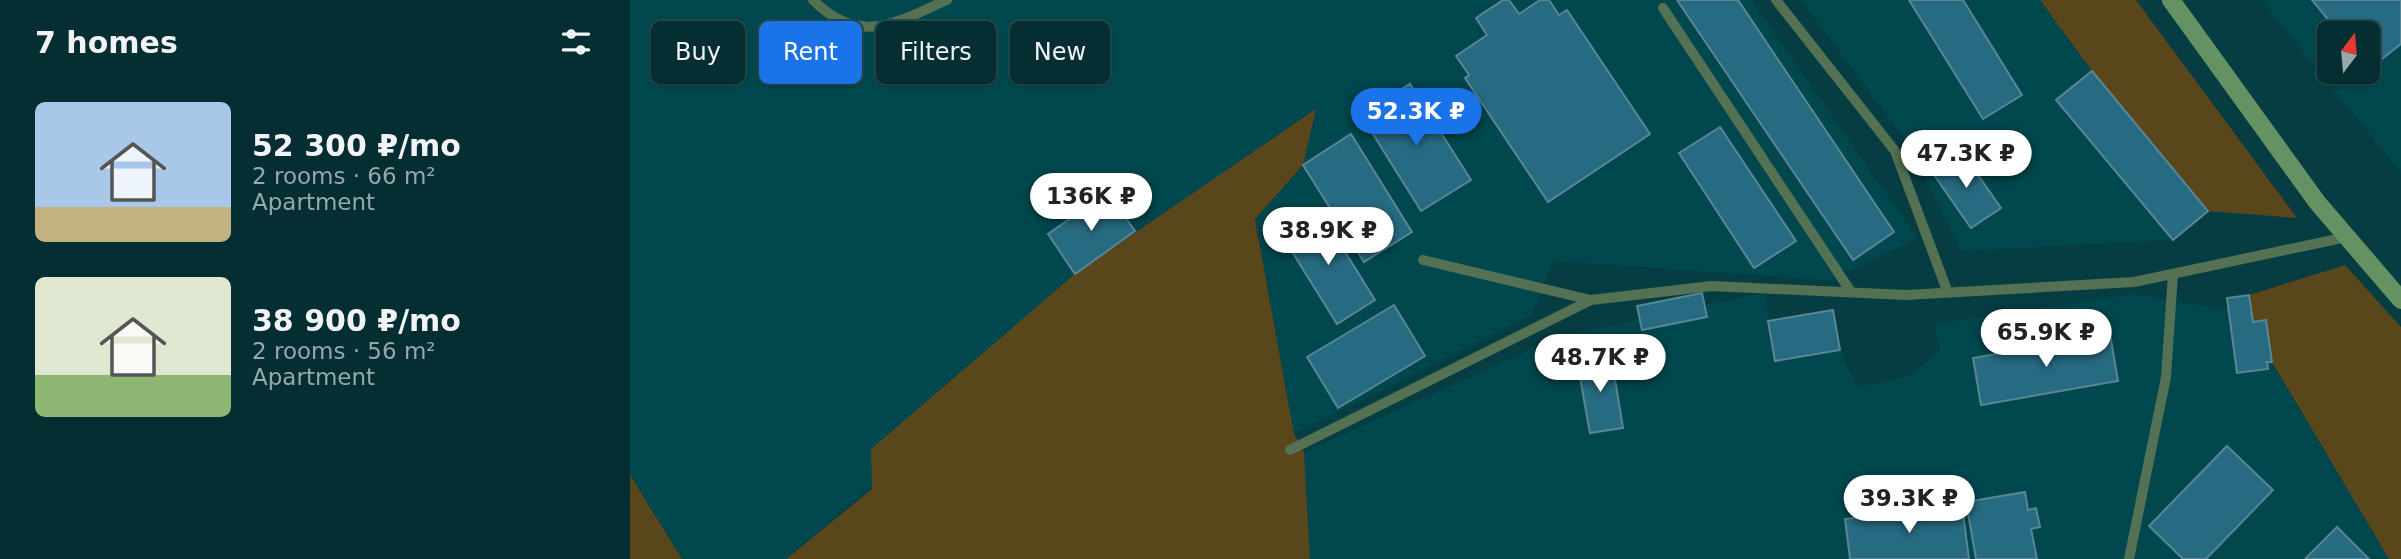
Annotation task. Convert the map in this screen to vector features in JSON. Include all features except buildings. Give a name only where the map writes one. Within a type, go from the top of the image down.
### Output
[{"type":"main road","points":[[2171,0],[2317,202],[2401,300]]},
{"type":"lane","points":[[813,0],[824,11],[853,25],[886,27],[947,0]]},
{"type":"lane","points":[[1776,0],[1895,151],[1948,293]]},
{"type":"lane","points":[[1663,8],[1851,292]]},
{"type":"lane","points":[[1290,450],[1591,300],[1712,286],[1948,293],[2134,282],[2347,237]]},
{"type":"lane","points":[[1423,260],[1591,300]]},
{"type":"lane","points":[[2129,559],[2166,377],[2173,274]]},
{"type":"shaded area","points":[[630,0],[1751,0],[1918,239],[1828,280],[1553,261],[1532,315],[1294,434],[1255,219],[1303,165],[1315,110],[786,559],[682,559],[630,475]]},
{"type":"shaded area","points":[[1801,0],[2040,0],[2092,71],[2208,211],[2173,240],[1961,251],[1907,143]]},
{"type":"shaded area","points":[[2040,0],[2136,0],[2297,218],[2208,211],[2092,71]]},
{"type":"shaded area","points":[[2261,0],[2401,0],[2401,173],[2329,84],[2380,84],[2380,21],[2317,21],[2317,69]]},
{"type":"shaded area","points":[[1316,109],[1303,165],[1255,219],[1294,434],[1304,452],[1310,559],[786,559],[872,489],[871,449],[1075,274]]},
{"type":"shaded area","points":[[2345,265],[2401,327],[2401,559],[2389,559],[2272,362],[2266,320],[2253,322],[2249,295]]},
{"type":"shaded area","points":[[1702,293],[1705,305],[1765,293],[1769,321],[1833,310],[1840,350],[1858,387],[1906,377],[1940,351],[1934,324],[2133,294],[2228,310],[2227,298],[2249,295],[2253,321],[2266,320],[2272,362],[2389,559],[1310,559],[1304,452],[1561,335],[1639,320],[1637,306]]},
{"type":"shaded area","points":[[630,475],[682,559],[630,559]]}]
